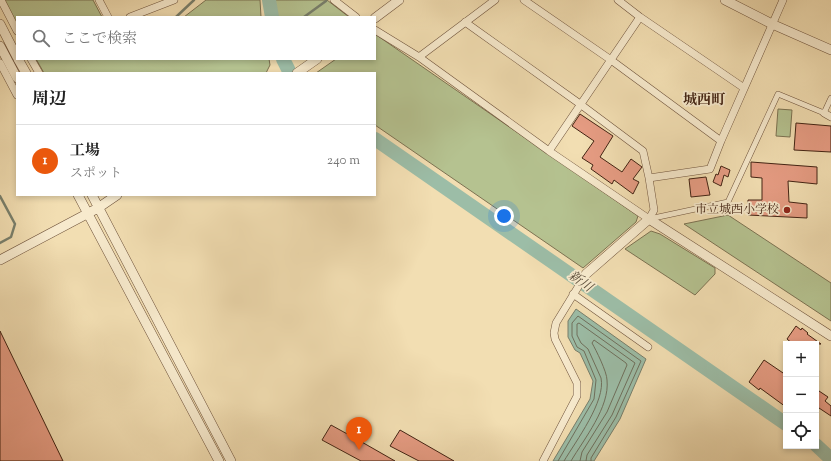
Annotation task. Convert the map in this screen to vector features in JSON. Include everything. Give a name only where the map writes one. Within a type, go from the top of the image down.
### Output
[{"type":"street","points":[[1,0],[16,29]]},
{"type":"street","points":[[99,0],[107,16]]},
{"type":"street","points":[[133,16],[174,0]]},
{"type":"street","points":[[334,0],[355,16]]},
{"type":"street","points":[[376,17],[399,0]]},
{"type":"street","points":[[419,57],[495,0]]},
{"type":"street","points":[[524,0],[611,60],[721,141]]},
{"type":"street","points":[[618,0],[640,17],[744,88]]},
{"type":"street","points":[[724,0],[772,24],[831,50]]},
{"type":"street","points":[[649,178],[710,169],[783,0]]},
{"type":"street","points":[[549,151],[640,17]]},
{"type":"street","points":[[465,22],[643,151],[649,178],[654,210],[649,219],[586,274],[556,323],[554,333],[555,339],[577,383],[577,396],[543,461]]},
{"type":"street","points":[[0,24],[16,55]]},
{"type":"street","points":[[376,31],[419,57],[549,151],[649,219],[831,336]]},
{"type":"street","points":[[0,46],[4,62],[16,92]]},
{"type":"street","points":[[19,60],[25,72]]},
{"type":"street","points":[[32,60],[38,72]]},
{"type":"street","points":[[298,72],[316,60]]},
{"type":"street","points":[[4,62],[16,77]]},
{"type":"street","points":[[649,219],[728,202],[778,94],[831,117]]},
{"type":"street","points":[[824,114],[831,98]]},
{"type":"street","points":[[79,196],[219,461]]},
{"type":"street","points":[[92,196],[231,461]]},
{"type":"street","points":[[0,260],[98,208],[116,196]]},
{"type":"street","points":[[573,294],[648,348]]},
{"type":"shaded area","points":[[4,0],[93,0],[101,16],[16,16],[16,22]]},
{"type":"shaded area","points":[[206,0],[260,0],[261,16],[185,16]]},
{"type":"shaded area","points":[[273,0],[327,0],[348,16],[278,16]]},
{"type":"shaded area","points":[[376,35],[638,216],[636,222],[583,268],[376,126],[376,72],[317,72],[335,60],[376,60]]},
{"type":"shaded area","points":[[37,60],[269,60],[270,65],[266,72],[43,72]]},
{"type":"shaded area","points":[[778,109],[792,110],[790,137],[776,136]]},
{"type":"shaded area","points":[[728,215],[831,283],[831,321],[684,224]]},
{"type":"shaded area","points":[[651,231],[660,234],[715,268],[715,274],[695,295],[625,249]]},
{"type":"water","points":[[576,309],[646,359],[620,419],[594,461],[553,461],[590,399],[593,381],[580,353],[575,350],[568,337],[568,321]]},
{"type":"building","points":[[580,114],[613,136],[600,157],[622,172],[631,159],[642,167],[633,179],[639,182],[633,194],[614,180],[612,184],[591,169],[593,165],[582,158],[594,141],[572,126]]},
{"type":"building","points":[[796,123],[831,126],[831,152],[794,150]]},
{"type":"building","points":[[751,162],[817,167],[817,184],[788,181],[789,202],[807,204],[807,218],[748,215],[748,200],[762,200],[762,178],[751,177]]},
{"type":"building","points":[[721,166],[730,170],[728,177],[724,175],[721,186],[713,182],[716,174],[718,175]]},
{"type":"building","points":[[706,177],[710,195],[691,197],[689,179]]},
{"type":"building","points":[[796,326],[801,330],[802,328],[808,333],[807,334],[817,341],[789,341],[787,339]]},
{"type":"building","points":[[0,331],[63,461],[0,461]]},
{"type":"building","points":[[764,360],[783,373],[783,405],[760,388],[759,390],[749,382]]},
{"type":"building","points":[[819,391],[828,397],[825,401],[831,406],[831,416],[819,408]]},
{"type":"building","points":[[331,425],[395,461],[361,461],[322,440]]},
{"type":"building","points":[[400,430],[454,461],[419,461],[390,446]]},
{"type":"waterway","points":[[177,16],[194,0]]},
{"type":"waterway","name":"新川","points":[[269,0],[272,16]]},
{"type":"waterway","points":[[305,16],[326,1]]},
{"type":"waterway","name":"新川","points":[[284,60],[290,72]]},
{"type":"waterway","name":"新川","points":[[376,140],[783,422]]},
{"type":"waterway","points":[[0,196],[15,224],[11,237],[0,243]]},
{"type":"waterway","name":"新川","points":[[819,448],[831,459]]},
{"type":"place","name":"市立城西小学校","points":[[787,210]]},
{"type":"place","name":"工場","points":[[359,450]]},
{"type":"district","name":"城西町","points":[[704,101]]}]
